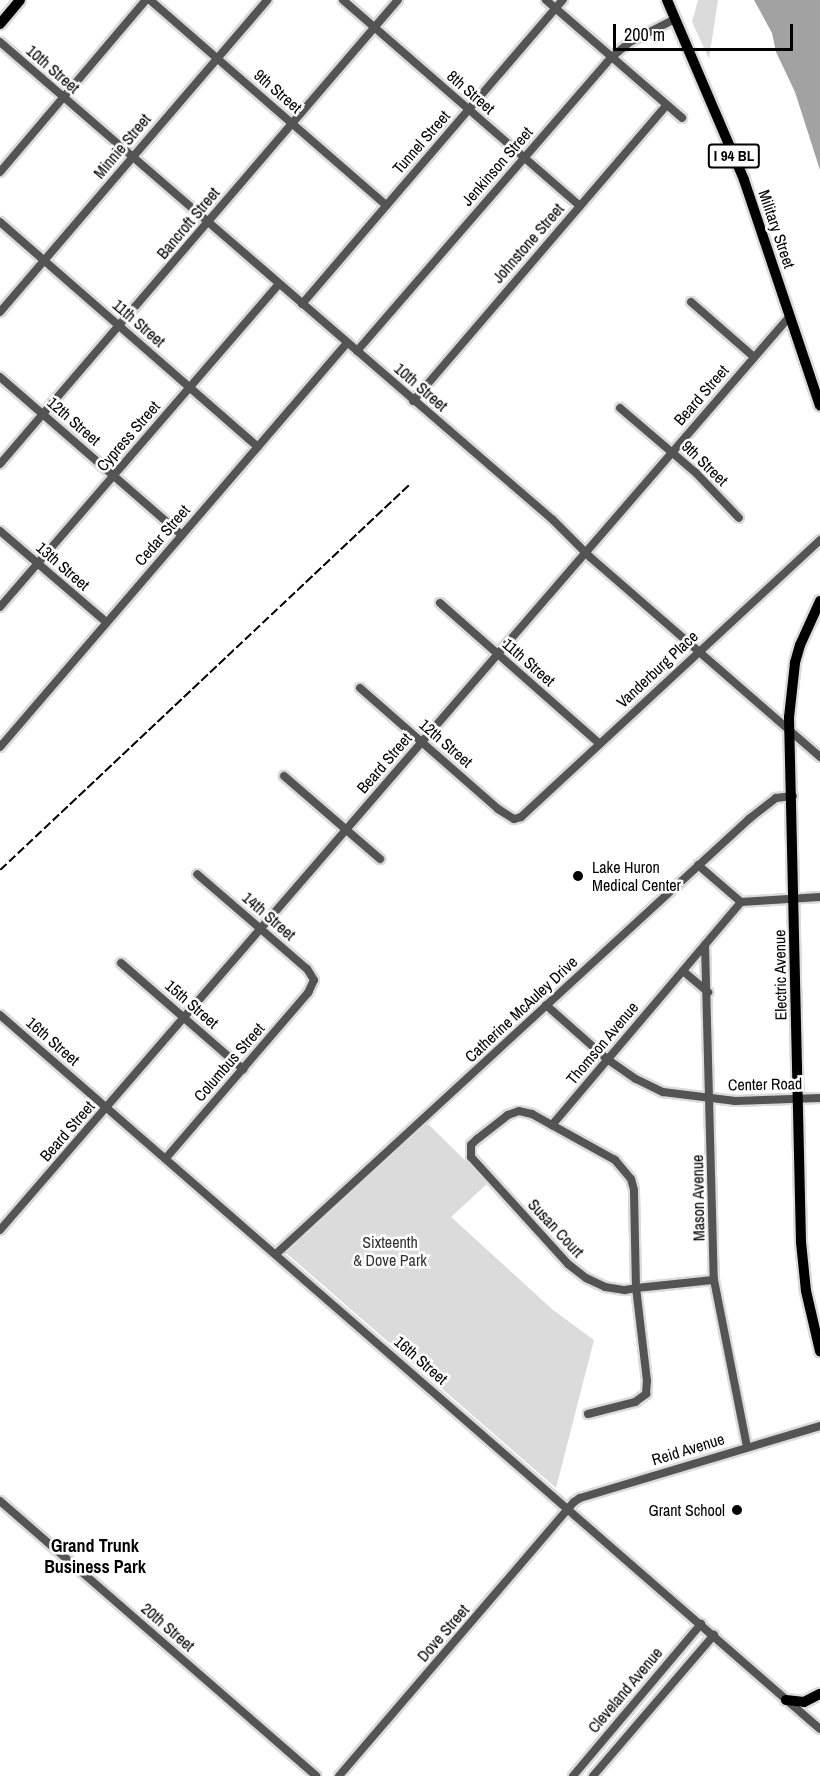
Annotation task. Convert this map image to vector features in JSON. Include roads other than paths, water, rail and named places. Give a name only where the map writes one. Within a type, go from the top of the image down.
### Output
[{"type":"main road","points":[[0,24],[20,0]]},
{"type":"main road","name":"Military Street","points":[[667,0],[744,180],[820,406]]},
{"type":"main road","name":"Electric Avenue","points":[[820,601],[795,663],[789,729],[793,796],[793,898],[803,1273],[820,1351]]},
{"type":"main road","points":[[786,1701],[804,1702],[820,1694]]},
{"type":"street","name":"9th Street","points":[[148,0],[386,205]]},
{"type":"street","points":[[0,172],[148,0]]},
{"type":"street","name":"Minnie Street","points":[[0,312],[267,0]]},
{"type":"street","name":"8th Street","points":[[343,0],[580,206]]},
{"type":"street","name":"Bancroft Street","points":[[0,464],[398,0]]},
{"type":"street","points":[[546,0],[682,118]]},
{"type":"street","name":"Tunnel Street","points":[[302,304],[563,0]]},
{"type":"street","name":"Jenkinson Street","points":[[357,351],[612,57],[630,42],[675,19]]},
{"type":"street","name":"10th Street","points":[[0,42],[820,757]]},
{"type":"street","name":"Johnstone Street","points":[[413,401],[667,105]]},
{"type":"street","name":"11th Street","points":[[0,222],[258,447]]},
{"type":"street","name":"Cypress Street","points":[[0,607],[279,284]]},
{"type":"street","points":[[691,302],[753,356]]},
{"type":"street","name":"Beard Street","points":[[0,1230],[753,356],[790,316]]},
{"type":"street","name":"Cedar Street","points":[[0,747],[347,343]]},
{"type":"street","name":"12th Street","points":[[0,377],[182,535]]},
{"type":"street","name":"9th Street","points":[[620,408],[671,451],[739,518]]},
{"type":"street","name":"13th Street","points":[[0,531],[106,622]]},
{"type":"street","name":"Vanderburg Place","points":[[514,819],[528,811],[599,742],[820,540]]},
{"type":"street","name":"11th Street","points":[[440,603],[599,742]]},
{"type":"street","name":"12th Street","points":[[360,688],[498,809],[514,819]]},
{"type":"street","points":[[284,776],[380,860]]},
{"type":"street","name":"Catherine McAuley Drive","points":[[276,1254],[698,866],[768,804],[777,798],[793,796]]},
{"type":"street","points":[[698,866],[741,902],[820,897]]},
{"type":"street","name":"14th Street","points":[[197,874],[313,976],[314,985]]},
{"type":"street","name":"Thomson Avenue","points":[[552,1125],[741,902]]},
{"type":"street","name":"Mason Avenue","points":[[705,945],[711,1098],[714,1280],[747,1447]]},
{"type":"street","name":"15th Street","points":[[121,963],[243,1069]]},
{"type":"street","points":[[683,971],[708,992]]},
{"type":"street","name":"Columbus Street","points":[[166,1158],[314,985]]},
{"type":"street","points":[[546,1005],[607,1059],[636,1079],[663,1092],[711,1098]]},
{"type":"street","name":"16th Street","points":[[0,1015],[820,1729]]},
{"type":"street","name":"Center Road","points":[[711,1098],[735,1101],[820,1098]]},
{"type":"street","name":"Susan Court","points":[[552,1125],[532,1114],[515,1112],[498,1121],[477,1139],[469,1152],[478,1165],[577,1272],[605,1287],[636,1288],[714,1280]]},
{"type":"street","points":[[552,1125],[615,1160],[628,1173],[634,1190],[636,1288],[647,1381],[646,1394],[635,1402],[588,1414]]},
{"type":"street","name":"Reid Avenue","points":[[569,1509],[580,1498],[820,1426]]},
{"type":"street","name":"20th Street","points":[[0,1501],[316,1776]]},
{"type":"street","name":"Dove Street","points":[[339,1776],[569,1509]]},
{"type":"street","name":"Cleveland Avenue","points":[[573,1776],[701,1624]]},
{"type":"street","name":"Cleveland Avenue","points":[[593,1776],[714,1635]]},
{"type":"railway","points":[[0,870],[409,485]]},
{"type":"place","name":"Lake Huron Medical Center","points":[[578,876]]},
{"type":"place","name":"Grant School","points":[[737,1510]]},
{"type":"district","name":"Grand Trunk Business Park","points":[[95,1557]]},
{"type":"park label","name":"Sixteenth & Dove Park","points":[[390,1251]]}]
